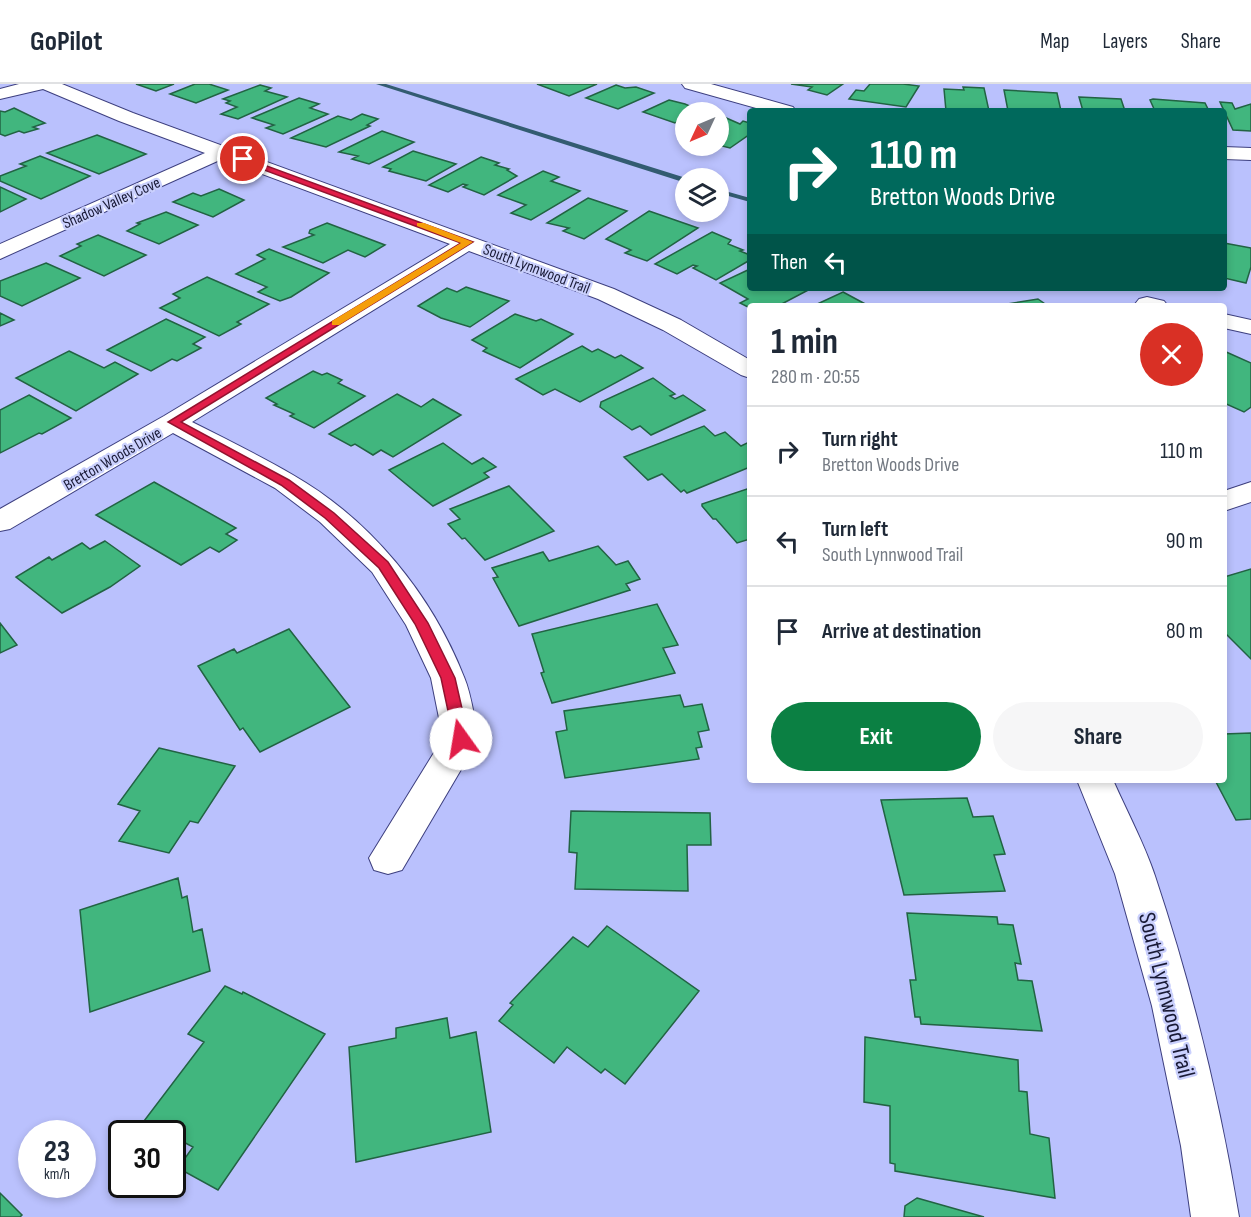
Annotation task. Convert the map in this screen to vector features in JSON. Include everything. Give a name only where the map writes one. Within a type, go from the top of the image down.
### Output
[{"type":"street","points":[[0,94],[40,84]]},
{"type":"street","name":"South Lynnwood Trail","points":[[47,84],[93,105],[469,242],[634,307],[672,325],[747,368]]},
{"type":"street","points":[[691,84],[776,108]]},
{"type":"street","name":"Shadow Valley Cove","points":[[0,252],[222,152]]},
{"type":"street","points":[[1227,153],[1251,154]]},
{"type":"street","name":"Bretton Woods Drive","points":[[0,522],[173,422],[469,242]]},
{"type":"street","points":[[1227,322],[1251,327]]},
{"type":"street","points":[[173,422],[285,482],[330,515],[383,565],[421,623],[448,678],[461,739],[388,858]]},
{"type":"street","points":[[1227,501],[1251,491]]},
{"type":"street","name":"South Lynnwood Trail","points":[[1096,783],[1136,874],[1173,1006],[1204,1146],[1215,1217]]},
{"type":"building","points":[[136,84],[174,84],[156,91]]},
{"type":"building","points":[[195,84],[209,84],[228,90],[196,103],[170,94]]},
{"type":"building","points":[[537,84],[597,84],[569,96]]},
{"type":"building","points":[[791,84],[843,84],[827,95],[808,90],[812,87]]},
{"type":"building","points":[[870,84],[919,86],[906,107],[849,99],[856,90],[864,91]]},
{"type":"building","points":[[260,85],[271,88],[265,91],[287,97],[238,119],[221,114],[237,107],[226,103],[230,101],[223,99]]},
{"type":"building","points":[[616,85],[625,88],[636,87],[654,93],[618,109],[586,98]]},
{"type":"building","points":[[963,87],[984,88],[988,108],[946,108],[944,89],[964,90]]},
{"type":"building","points":[[1004,90],[1057,93],[1060,108],[1007,108]]},
{"type":"building","points":[[1079,97],[1121,99],[1124,108],[1082,108]]},
{"type":"building","points":[[299,98],[319,104],[310,108],[328,114],[283,134],[266,128],[274,125],[252,118]]},
{"type":"building","points":[[669,100],[677,102],[675,102],[675,123],[643,112]]},
{"type":"building","points":[[1150,100],[1205,103],[1208,108],[1154,108]]},
{"type":"building","points":[[1220,102],[1232,103],[1235,109],[1251,104],[1251,131],[1233,130],[1227,117],[1227,108],[1223,108]]},
{"type":"building","points":[[14,108],[45,123],[33,127],[38,129],[24,133],[19,131],[5,136],[0,134],[0,111],[5,112]]},
{"type":"building","points":[[362,114],[378,119],[367,125],[370,126],[326,147],[291,138],[338,116],[351,120]]},
{"type":"building","points":[[729,119],[740,124],[743,121],[747,122],[747,136],[730,148]]},
{"type":"building","points":[[382,131],[414,142],[369,164],[352,159],[358,156],[339,152]]},
{"type":"building","points":[[97,135],[146,154],[99,174],[47,153]]},
{"type":"building","points":[[413,151],[456,164],[426,181],[389,171],[391,169],[383,167]]},
{"type":"building","points":[[40,156],[90,176],[41,199],[0,181],[0,176],[26,166],[20,164]]},
{"type":"building","points":[[481,157],[499,163],[495,165],[509,169],[507,170],[517,176],[484,195],[463,187],[467,185],[463,184],[448,192],[429,185]]},
{"type":"building","points":[[543,171],[559,177],[551,181],[580,191],[531,220],[511,213],[526,205],[498,195]]},
{"type":"building","points":[[0,187],[26,199],[0,212]]},
{"type":"building","points":[[219,189],[244,200],[213,217],[173,202],[193,193],[201,196]]},
{"type":"building","points":[[588,198],[627,211],[584,239],[563,231],[569,228],[547,223]]},
{"type":"building","points":[[649,211],[675,220],[675,222],[698,228],[647,261],[625,253],[631,250],[606,239]]},
{"type":"building","points":[[166,212],[198,225],[159,244],[127,231],[140,224],[137,223]]},
{"type":"building","points":[[327,223],[385,245],[365,257],[348,250],[323,263],[283,247],[314,235],[309,233],[310,230]]},
{"type":"building","points":[[712,232],[731,240],[728,244],[747,254],[747,262],[716,280],[693,268],[697,266],[693,265],[677,274],[655,264]]},
{"type":"building","points":[[98,235],[146,255],[104,276],[60,256],[81,246],[77,244]]},
{"type":"building","points":[[1227,244],[1251,248],[1251,267],[1246,283],[1227,279]]},
{"type":"building","points":[[269,249],[329,273],[291,297],[280,301],[258,292],[267,287],[236,274],[265,259],[257,255]]},
{"type":"building","points":[[46,263],[80,278],[22,306],[0,296],[0,281]]},
{"type":"building","points":[[747,270],[747,291],[806,291],[784,303],[747,303],[747,306],[740,303],[748,299],[720,283]]},
{"type":"building","points":[[207,277],[269,304],[237,322],[241,324],[219,336],[160,308],[180,298],[173,294]]},
{"type":"building","points":[[466,287],[509,301],[470,327],[441,318],[418,306],[447,288],[457,292]]},
{"type":"building","points":[[843,292],[863,303],[819,303]]},
{"type":"building","points":[[1038,299],[1044,303],[1013,303]]},
{"type":"building","points":[[0,313],[14,320],[0,326]]},
{"type":"building","points":[[515,314],[536,321],[541,319],[573,334],[520,368],[483,351],[487,348],[472,340]]},
{"type":"building","points":[[166,319],[205,337],[193,344],[201,348],[177,361],[172,359],[151,371],[107,350]]},
{"type":"building","points":[[582,346],[592,352],[598,349],[615,358],[621,355],[643,368],[580,402],[555,389],[543,395],[516,379]]},
{"type":"building","points":[[69,351],[104,368],[115,362],[138,374],[76,411],[16,378]]},
{"type":"building","points":[[1227,352],[1251,363],[1251,407],[1244,412],[1227,404]]},
{"type":"building","points":[[313,371],[322,375],[327,373],[342,380],[338,383],[365,396],[314,428],[290,416],[294,414],[274,405],[277,404],[266,398]]},
{"type":"building","points":[[653,378],[675,394],[670,396],[675,399],[683,395],[705,410],[651,435],[640,426],[632,430],[600,407],[601,402]]},
{"type":"building","points":[[397,394],[421,407],[433,399],[461,415],[393,457],[381,450],[373,455],[355,444],[351,446],[329,434]]},
{"type":"building","points":[[29,395],[71,418],[0,453],[0,410]]},
{"type":"building","points":[[704,426],[715,436],[725,432],[741,446],[747,443],[747,468],[687,493],[684,490],[681,492],[662,474],[648,480],[624,457]]},
{"type":"building","points":[[443,443],[472,464],[483,458],[496,467],[484,473],[489,477],[433,506],[389,470]]},
{"type":"building","points":[[154,482],[236,528],[226,534],[237,540],[219,552],[210,547],[181,565],[96,515]]},
{"type":"building","points":[[509,486],[554,531],[485,560],[465,538],[462,539],[448,524],[460,519],[450,509]]},
{"type":"building","points":[[747,489],[747,540],[737,543],[716,519],[713,519],[702,504]]},
{"type":"building","points":[[105,541],[140,566],[110,587],[62,613],[16,577],[49,557],[52,560],[82,543],[90,549]]},
{"type":"building","points":[[598,546],[616,565],[628,561],[640,579],[626,584],[630,590],[519,626],[493,578],[498,577],[492,568],[543,552],[549,561]]},
{"type":"building","points":[[1251,569],[1251,659],[1227,635],[1227,576]]},
{"type":"building","points":[[657,604],[678,645],[663,648],[675,673],[552,703],[541,673],[544,672],[532,634]]},
{"type":"building","points":[[0,623],[17,645],[0,653]]},
{"type":"building","points":[[289,629],[350,707],[260,752],[243,728],[240,730],[198,666],[234,649],[237,653]]},
{"type":"building","points":[[680,695],[684,707],[702,704],[709,730],[698,732],[702,747],[696,748],[699,759],[565,778],[556,732],[567,730],[564,711]]},
{"type":"building","points":[[1251,733],[1251,819],[1236,820],[1217,783],[1227,783],[1227,734]]},
{"type":"building","points":[[159,748],[235,766],[198,823],[190,821],[169,853],[119,841],[140,811],[118,804]]},
{"type":"building","points":[[967,798],[973,817],[993,816],[1005,854],[994,855],[1005,891],[904,895],[881,800]]},
{"type":"building","points":[[571,811],[710,813],[711,845],[687,845],[688,891],[575,889],[577,853],[569,852]]},
{"type":"building","points":[[178,878],[182,898],[187,896],[193,932],[202,929],[210,971],[90,1012],[80,910]]},
{"type":"building","points":[[907,913],[997,917],[998,924],[1013,925],[1021,964],[1015,963],[1018,980],[1032,981],[1042,1031],[921,1024],[920,1017],[915,1017],[910,980],[916,980]]},
{"type":"building","points":[[607,926],[699,991],[625,1084],[605,1069],[601,1073],[567,1047],[554,1063],[499,1021],[513,1005],[510,1003],[573,937],[588,947]]},
{"type":"building","points":[[225,986],[242,994],[243,992],[325,1034],[218,1190],[186,1172],[186,1157],[193,1147],[186,1143],[186,1120],[145,1120],[204,1042],[188,1034]]},
{"type":"building","points":[[447,1018],[450,1038],[476,1032],[491,1132],[356,1162],[349,1047],[396,1038],[396,1028]]},
{"type":"building","points":[[865,1037],[1018,1060],[1019,1091],[1027,1092],[1030,1134],[1049,1138],[1055,1198],[895,1171],[895,1164],[890,1163],[890,1106],[864,1102]]},
{"type":"building","points":[[0,1193],[22,1215],[20,1217],[0,1217]]},
{"type":"building","points":[[917,1198],[984,1217],[904,1217],[905,1206]]},
{"type":"waterway","points":[[379,84],[675,178]]},
{"type":"waterway","points":[[729,194],[747,199]]},
{"type":"slow traffic","points":[[336,323],[469,242],[420,224]]},
{"type":"route","points":[[243,159],[469,242],[173,422],[285,482],[330,515],[383,565],[421,623],[448,678],[461,739]]}]
